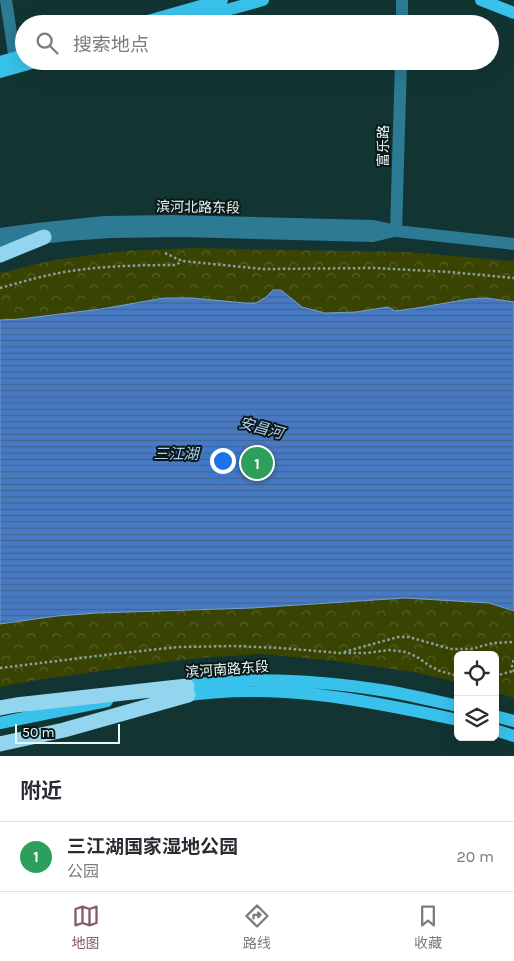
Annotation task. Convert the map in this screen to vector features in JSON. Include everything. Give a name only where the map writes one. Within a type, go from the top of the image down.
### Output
[{"type":"highway","points":[[0,255],[44,237]]},
{"type":"highway","points":[[0,708],[187,690]]},
{"type":"highway","points":[[0,744],[64,730],[187,690]]},
{"type":"main road","points":[[169,15],[222,0]]},
{"type":"main road","points":[[209,15],[264,0]]},
{"type":"main road","points":[[481,0],[514,13]]},
{"type":"main road","points":[[0,62],[15,60]]},
{"type":"main road","points":[[0,72],[15,62]]},
{"type":"main road","name":"滨河南路东段","points":[[0,732],[137,704],[232,680],[286,680],[336,684],[454,705]]},
{"type":"main road","name":"滨河南路东段","points":[[0,723],[135,695],[187,690],[287,692],[335,696],[388,704],[454,719]]},
{"type":"main road","points":[[499,717],[514,721]]},
{"type":"main road","points":[[499,731],[514,736]]},
{"type":"street","points":[[6,0],[15,45]]},
{"type":"street","points":[[402,0],[402,15]]},
{"type":"street","name":"富乐路","points":[[396,231],[401,70]]},
{"type":"street","name":"滨河北路东段","points":[[0,234],[37,228],[105,222],[170,221],[374,226],[396,231],[514,244]]},
{"type":"street","name":"滨河北路东段","points":[[0,243],[44,237],[111,232],[181,231],[373,236],[396,231]]},
{"type":"path","points":[[165,253],[182,261],[264,269],[375,268],[514,278]]},
{"type":"path","points":[[0,288],[64,272],[115,267],[176,265],[182,261]]},
{"type":"path","points":[[340,653],[398,637],[415,638],[451,649],[471,649],[493,643],[514,642]]},
{"type":"path","points":[[0,668],[179,647],[233,646],[340,653],[367,653],[389,650],[406,652],[440,671],[454,675]]},
{"type":"path","points":[[499,675],[514,672],[512,666],[514,659]]},
{"type":"green space","name":"三江湖","points":[[192,248],[407,252],[514,261],[514,698],[499,693],[499,651],[454,651],[454,681],[413,672],[335,661],[261,654],[199,658],[0,687],[0,273],[54,260],[121,251]]},
{"type":"water","name":"三江湖","points":[[273,290],[281,290],[302,307],[325,313],[356,312],[388,307],[395,311],[469,299],[487,298],[514,302],[514,611],[489,603],[405,598],[252,608],[97,613],[57,616],[0,624],[0,320],[101,309],[164,298],[192,298],[256,303]]},
{"type":"place","name":"三江湖国家湿地公园","points":[[257,463]]},
{"type":"water label","name":"安昌河","points":[[261,428]]}]
